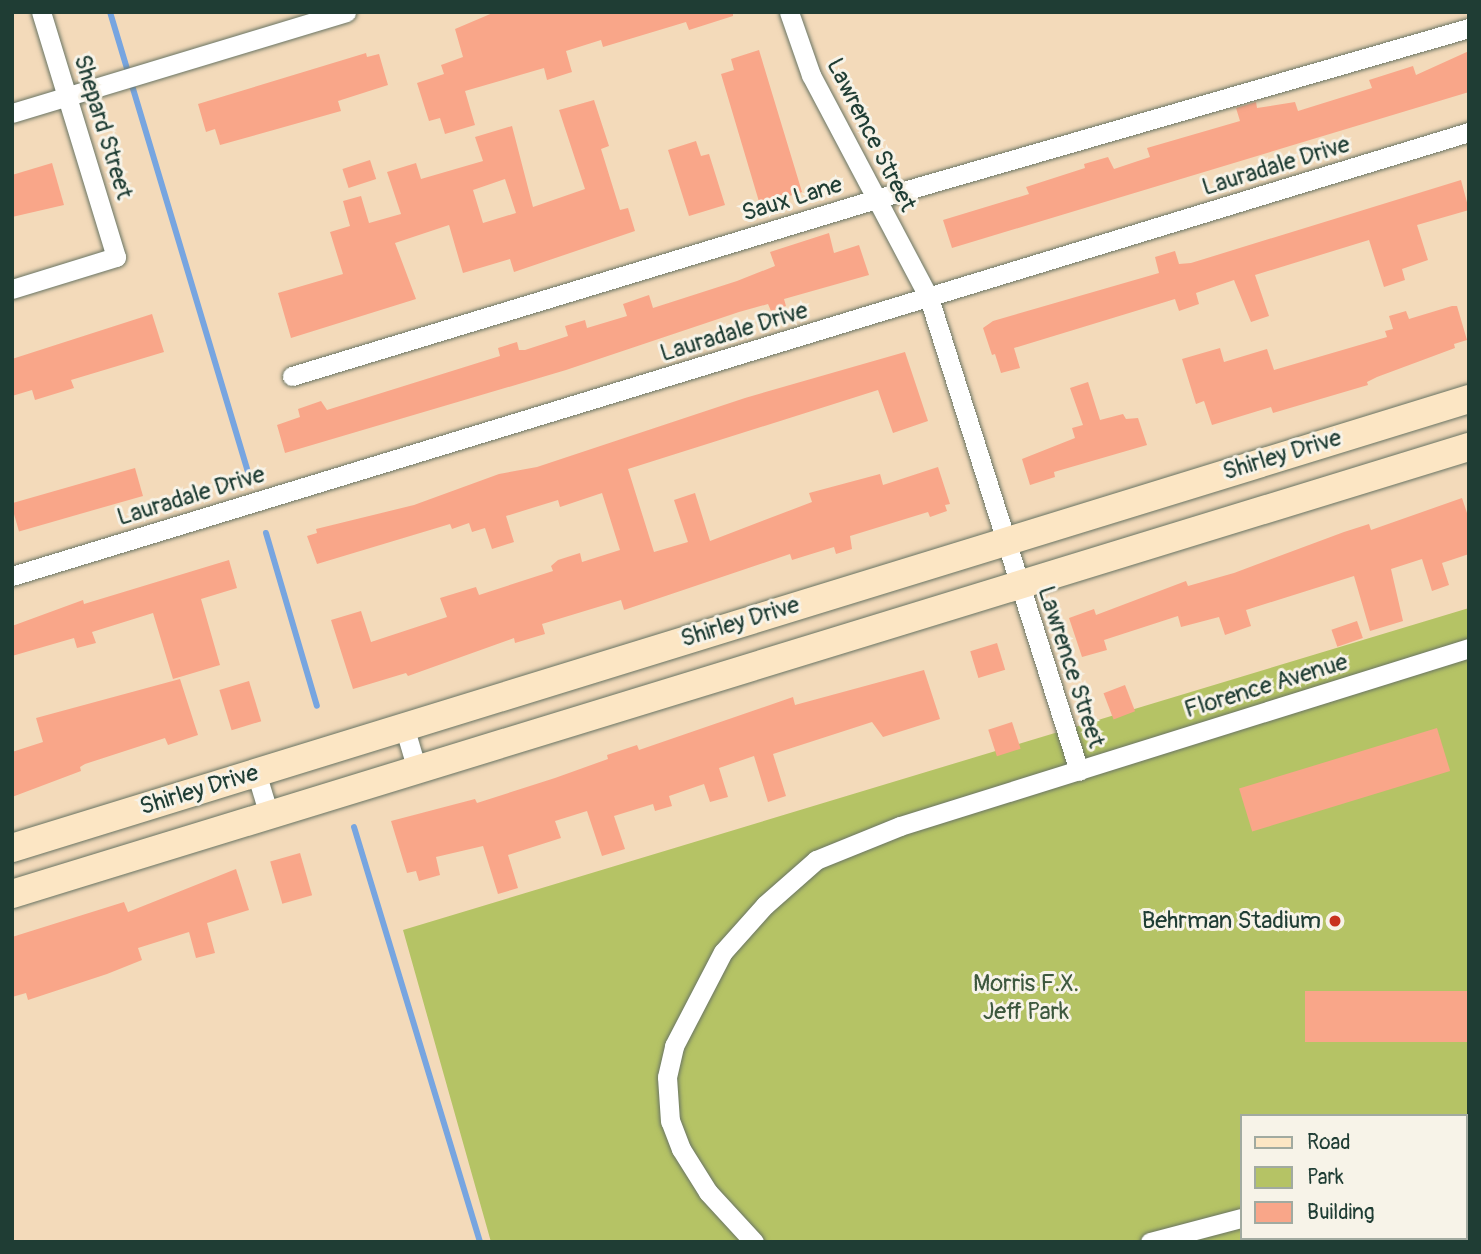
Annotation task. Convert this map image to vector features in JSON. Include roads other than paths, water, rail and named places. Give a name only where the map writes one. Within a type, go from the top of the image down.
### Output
[{"type":"street","name":"Shepard Street","points":[[12,289],[116,257],[41,12]]},
{"type":"street","points":[[12,113],[346,12]]},
{"type":"street","name":"Lawrence Street","points":[[754,1242],[708,1192],[681,1149],[670,1121],[667,1077],[674,1046],[723,952],[765,905],[816,860],[900,825],[1079,771],[929,298],[811,75],[789,12]]},
{"type":"street","name":"Saux Lane","points":[[292,376],[876,199],[1469,28]]},
{"type":"street","name":"Lauradale Drive","points":[[12,576],[1469,132]]},
{"type":"street","name":"Shirley Drive","points":[[12,848],[1004,540],[1469,399]]},
{"type":"street","name":"Shirley Drive","points":[[12,894],[1469,447]]},
{"type":"street","name":"Florence Avenue","points":[[1079,771],[1469,648]]},
{"type":"street","points":[[404,726],[417,770]]},
{"type":"street","points":[[256,772],[269,815]]},
{"type":"street","points":[[1150,1242],[1214,1234],[1240,1219]]},
{"type":"waterway","points":[[110,12],[248,471]]},
{"type":"waterway","points":[[266,533],[317,706]]},
{"type":"waterway","points":[[354,827],[480,1242]]},
{"type":"place","name":"Behrman Stadium","points":[[1335,921]]},
{"type":"park label","name":"Morris F.X. Jeff Park","points":[[1026,998]]}]
